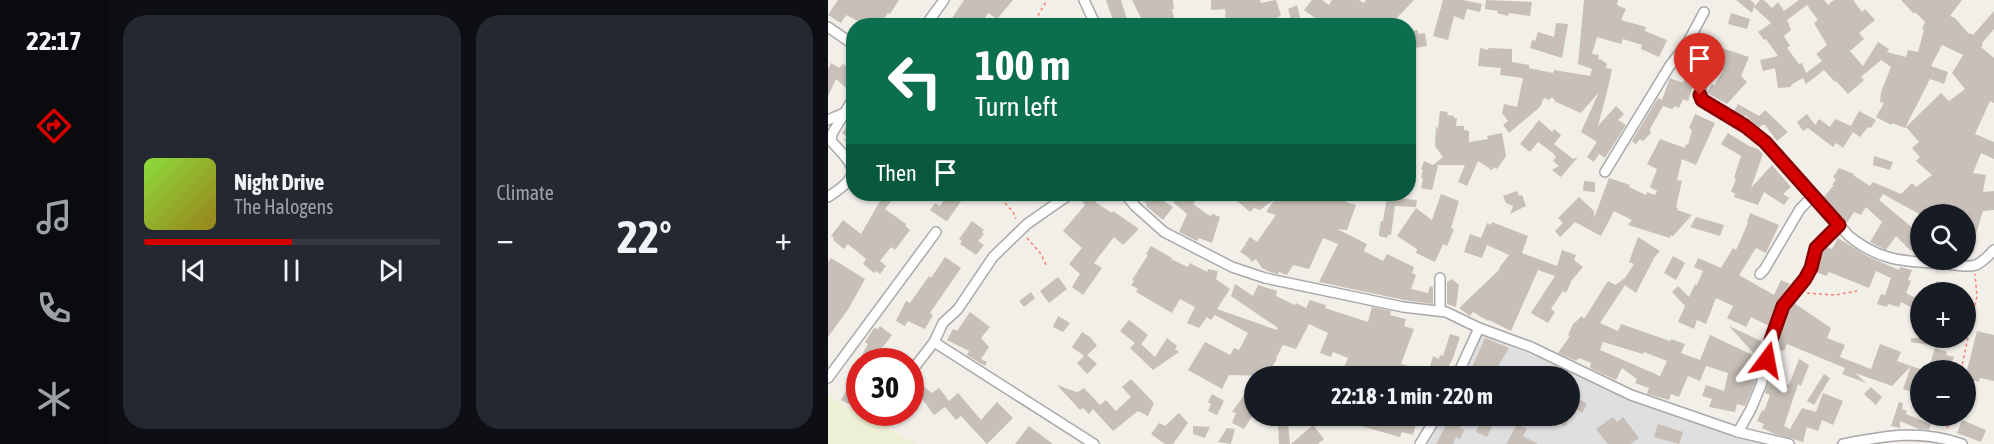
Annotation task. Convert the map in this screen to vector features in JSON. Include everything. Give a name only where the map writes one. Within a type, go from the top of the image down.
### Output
[{"type":"street","points":[[931,18],[944,0]]},
{"type":"street","points":[[1084,0],[1092,18]]},
{"type":"street","points":[[1605,172],[1658,84],[1688,42],[1704,12]]},
{"type":"street","points":[[828,27],[846,39]]},
{"type":"street","points":[[1688,42],[1705,55],[1700,98],[1745,126],[1765,142],[1849,236],[1863,246],[1888,258],[1910,263]]},
{"type":"street","points":[[846,110],[831,134],[831,141],[846,158]]},
{"type":"street","points":[[828,120],[844,113]]},
{"type":"street","points":[[828,197],[846,184]]},
{"type":"street","points":[[1760,274],[1800,209],[1814,195]]},
{"type":"street","points":[[924,355],[934,342],[943,323],[958,309],[993,257],[1021,231],[1061,201]]},
{"type":"street","points":[[1131,201],[1164,232],[1232,267],[1264,278],[1403,307],[1454,315],[1479,328],[1531,347],[1630,395],[1738,432],[1789,444]]},
{"type":"street","points":[[1738,432],[1761,385],[1780,312],[1811,268],[1816,248],[1839,225]]},
{"type":"street","points":[[828,378],[936,232]]},
{"type":"street","points":[[1976,264],[1994,250]]},
{"type":"street","points":[[1440,278],[1440,311]]},
{"type":"street","points":[[1462,366],[1479,328]]},
{"type":"street","points":[[934,342],[1094,444]]},
{"type":"street","points":[[1419,444],[1431,426]]},
{"type":"street","points":[[1843,444],[1900,434],[1944,437],[1962,444]]},
{"type":"path","points":[[1036,18],[1047,0]]},
{"type":"path","points":[[1003,201],[1013,212],[1021,231],[1041,254],[1046,265]]},
{"type":"path","points":[[1963,360],[1977,296],[1974,270]]},
{"type":"path","points":[[1794,293],[1835,295],[1857,291]]},
{"type":"path","points":[[1944,437],[1948,426]]},
{"type":"shaded area","points":[[1482,334],[1558,366],[1466,366]]},
{"type":"shaded area","points":[[1580,375],[1655,407],[1792,444],[1427,444],[1437,426],[1580,426]]},
{"type":"green space","points":[[828,397],[846,406],[846,426],[884,426],[918,444],[828,444]]},
{"type":"building","points":[[838,0],[899,0],[885,18],[852,18],[846,15],[841,23],[828,15]]},
{"type":"building","points":[[964,0],[1013,0],[998,18],[988,13],[985,18],[952,18]]},
{"type":"building","points":[[1106,0],[1121,0],[1127,18],[1112,18]]},
{"type":"building","points":[[1132,0],[1173,0],[1174,18],[1141,18]]},
{"type":"building","points":[[1211,0],[1260,0],[1261,3],[1276,0],[1281,15],[1277,18],[1226,18],[1225,9],[1211,10]]},
{"type":"building","points":[[1312,0],[1322,0],[1329,5],[1332,0],[1359,0],[1364,3],[1366,0],[1414,0],[1397,18],[1315,18],[1304,10]]},
{"type":"building","points":[[1443,0],[1463,0],[1482,4],[1480,12],[1467,9],[1464,20],[1454,16],[1448,40],[1433,36]]},
{"type":"building","points":[[1486,0],[1532,2],[1530,16],[1509,13],[1508,16],[1497,13],[1498,11],[1485,9]]},
{"type":"building","points":[[1584,0],[1618,0],[1617,5],[1626,9],[1621,20],[1646,27],[1645,31],[1667,40],[1659,57],[1641,49],[1642,45],[1623,39],[1621,44],[1597,37],[1592,54],[1599,55],[1598,59],[1607,64],[1606,68],[1612,69],[1598,126],[1616,106],[1624,114],[1618,120],[1626,125],[1605,158],[1599,154],[1594,162],[1587,157],[1597,142],[1581,132],[1599,92],[1581,113],[1556,102],[1552,97],[1549,100],[1544,98],[1540,107],[1509,133],[1503,125],[1508,121],[1502,113],[1504,104],[1517,107],[1523,78],[1500,75],[1501,68],[1478,66],[1480,48],[1512,49],[1512,62],[1529,65],[1529,68],[1553,73],[1554,70],[1590,76],[1592,69],[1578,64]]},
{"type":"building","points":[[1736,0],[1750,0],[1755,4],[1752,13]]},
{"type":"building","points":[[1760,0],[1764,0],[1772,8],[1778,2],[1784,11],[1799,0],[1824,0],[1828,5],[1834,0],[1853,0],[1862,12],[1865,9],[1875,20],[1859,33],[1864,39],[1850,51],[1863,66],[1878,42],[1889,49],[1887,52],[1906,57],[1908,50],[1918,52],[1925,22],[1901,0],[1962,0],[1950,16],[1973,35],[1994,11],[1994,29],[1981,47],[1994,58],[1994,103],[1990,101],[1975,134],[1994,142],[1994,159],[1981,153],[1973,173],[1986,175],[1983,192],[1994,191],[1994,210],[1983,211],[1976,233],[1976,204],[1910,204],[1910,209],[1883,194],[1879,200],[1910,226],[1910,250],[1896,236],[1886,250],[1870,242],[1882,222],[1866,207],[1861,215],[1854,212],[1847,223],[1824,197],[1834,185],[1832,185],[1836,179],[1833,177],[1839,168],[1854,174],[1870,186],[1873,182],[1901,194],[1912,183],[1916,187],[1932,175],[1916,161],[1920,157],[1912,148],[1919,142],[1906,127],[1941,93],[1949,101],[1965,89],[1952,73],[1963,55],[1942,45],[1931,66],[1948,72],[1944,84],[1930,79],[1905,128],[1892,123],[1891,125],[1876,117],[1884,103],[1880,102],[1881,92],[1891,67],[1881,60],[1861,77],[1864,80],[1848,94],[1824,70],[1806,84],[1803,78],[1791,87],[1778,88],[1775,68],[1763,71],[1760,60],[1778,56],[1758,32],[1771,23],[1754,7]],"holes":[[[1807,5],[1818,20],[1814,23],[1827,45],[1816,54],[1822,61],[1806,73],[1802,63],[1799,64],[1787,48],[1790,46],[1784,36],[1791,30],[1787,20]]]},
{"type":"building","points":[[1297,5],[1300,18],[1290,18],[1288,9]]},
{"type":"building","points":[[1731,13],[1750,19],[1747,29],[1728,24]]},
{"type":"building","points":[[1556,23],[1568,24],[1562,58],[1530,48],[1538,32],[1554,37]]},
{"type":"building","points":[[1416,30],[1418,30],[1418,34],[1425,33],[1427,46],[1416,48]]},
{"type":"building","points":[[1719,47],[1749,57],[1741,76],[1747,82],[1727,104],[1707,93],[1723,71],[1715,68],[1717,64],[1713,63]]},
{"type":"building","points":[[831,63],[839,68],[843,64],[846,66],[846,88],[836,79],[828,96],[828,69]]},
{"type":"building","points":[[1687,74],[1696,77],[1688,101],[1683,99],[1679,108],[1675,106],[1672,109],[1663,106],[1650,129],[1651,133],[1636,144],[1632,141],[1658,98],[1662,100],[1670,78],[1683,83]]},
{"type":"building","points":[[1738,104],[1759,116],[1765,110],[1788,132],[1777,141],[1765,125],[1759,128],[1745,115],[1744,117],[1734,111]]},
{"type":"building","points":[[1440,111],[1448,112],[1447,115],[1457,118],[1456,126],[1464,126],[1464,130],[1469,131],[1469,142],[1488,139],[1487,136],[1502,133],[1506,156],[1497,169],[1494,167],[1492,170],[1478,161],[1467,186],[1458,182],[1465,165],[1436,165],[1438,166],[1432,190],[1421,188],[1423,170],[1421,169],[1424,161],[1433,165],[1443,157],[1435,146],[1436,126],[1438,129]]},
{"type":"building","points":[[1859,111],[1876,120],[1871,128],[1868,127],[1860,137],[1853,132],[1843,148],[1836,143],[1833,147],[1808,128],[1803,131],[1797,122],[1807,114],[1815,125],[1819,119],[1830,127],[1835,119],[1851,126]]},
{"type":"building","points":[[1695,114],[1715,123],[1696,165],[1682,159],[1677,180],[1682,181],[1676,207],[1677,210],[1692,215],[1673,236],[1671,235],[1670,238],[1628,225],[1632,220],[1614,211],[1601,236],[1575,222],[1560,237],[1555,231],[1563,223],[1558,218],[1579,197],[1594,211],[1594,218],[1609,178],[1630,185],[1629,187],[1646,195],[1647,192],[1655,195],[1657,191],[1650,187],[1657,169],[1647,164],[1660,139],[1685,148],[1686,144],[1688,145],[1692,130],[1689,128]]},
{"type":"building","points":[[1539,120],[1552,132],[1554,129],[1561,135],[1554,144],[1573,159],[1578,157],[1561,177],[1552,170],[1559,166],[1553,161],[1556,157],[1554,154],[1538,142],[1530,152],[1520,144]]},
{"type":"building","points":[[1728,133],[1763,154],[1751,188],[1772,165],[1791,187],[1783,194],[1789,198],[1784,205],[1764,192],[1758,205],[1734,197],[1735,193],[1731,192],[1741,156],[1721,144]]},
{"type":"building","points":[[1874,156],[1893,162],[1890,170],[1873,165]]},
{"type":"building","points":[[1584,181],[1595,182],[1595,192],[1583,191]]},
{"type":"building","points":[[1517,191],[1519,196],[1522,195],[1526,206],[1510,214],[1513,206],[1506,203],[1503,196]]},
{"type":"building","points":[[1441,194],[1459,201],[1451,228],[1454,229],[1447,246],[1443,244],[1435,262],[1416,253],[1417,249],[1397,236],[1416,208],[1432,220]]},
{"type":"building","points":[[1417,200],[1416,207],[1395,206],[1391,235],[1387,238],[1379,236],[1381,221],[1383,221],[1386,201]]},
{"type":"building","points":[[880,201],[891,201],[885,209],[906,224],[905,226],[910,230],[895,250],[891,247],[880,261],[886,266],[880,274],[876,271],[874,273],[863,264],[866,259],[848,244],[844,249],[831,236],[843,220],[861,234]]},
{"type":"building","points":[[943,201],[961,201],[946,221],[930,210],[935,203],[940,206]]},
{"type":"building","points":[[1082,201],[1096,201],[1095,202],[1139,229],[1123,245],[1114,237],[1094,263],[1102,268],[1083,295],[1072,287],[1080,274],[1069,264],[1082,248],[1063,231],[1085,205]]},
{"type":"building","points":[[1144,201],[1163,201],[1173,207],[1163,220],[1146,206]]},
{"type":"building","points":[[1195,201],[1193,204],[1210,216],[1213,214],[1220,217],[1212,243],[1199,238],[1197,241],[1179,232],[1187,214],[1173,202]]},
{"type":"building","points":[[1237,201],[1272,201],[1260,210],[1254,208],[1250,212]]},
{"type":"building","points":[[1274,201],[1346,201],[1356,205],[1347,230],[1337,229],[1367,244],[1364,251],[1383,261],[1387,254],[1414,267],[1412,273],[1416,275],[1411,289],[1428,293],[1430,286],[1433,287],[1433,304],[1319,282],[1338,244],[1323,238],[1309,269],[1293,265],[1287,275],[1262,268],[1256,259],[1252,262],[1240,252],[1247,245],[1245,244],[1250,237],[1257,242],[1276,215],[1266,212]]},
{"type":"building","points":[[1750,213],[1779,225],[1766,253],[1756,248],[1739,275],[1774,295],[1781,280],[1790,284],[1777,303],[1769,326],[1751,317],[1746,327],[1727,318],[1733,306],[1716,298],[1706,324],[1697,320],[1694,329],[1678,322],[1685,306],[1672,292],[1678,286],[1689,297],[1703,271],[1694,267],[1698,258],[1721,268],[1733,248],[1736,250]]},
{"type":"building","points":[[1696,217],[1724,225],[1720,236],[1690,227]]},
{"type":"building","points":[[972,221],[984,230],[982,232],[984,234],[978,241],[984,245],[976,255],[960,244],[962,241],[959,239]]},
{"type":"building","points":[[1492,222],[1528,236],[1522,253],[1557,266],[1562,250],[1576,255],[1574,260],[1583,267],[1572,280],[1566,293],[1563,291],[1551,309],[1555,312],[1548,323],[1531,313],[1555,276],[1538,270],[1511,331],[1473,312],[1470,316],[1459,308],[1500,269],[1509,255],[1487,245],[1482,258],[1464,252],[1470,234],[1481,238],[1487,223],[1491,225]]},
{"type":"building","points":[[1638,237],[1660,251],[1636,293],[1625,285],[1600,323],[1618,331],[1621,324],[1685,344],[1681,353],[1700,360],[1710,335],[1757,357],[1752,374],[1756,375],[1755,383],[1745,406],[1737,404],[1735,412],[1709,407],[1712,399],[1702,396],[1706,385],[1724,391],[1728,373],[1706,366],[1700,381],[1688,376],[1679,397],[1671,394],[1669,400],[1647,394],[1649,388],[1635,383],[1637,379],[1622,368],[1616,380],[1590,368],[1591,363],[1579,358],[1576,361],[1558,353],[1570,336],[1568,335],[1573,324],[1582,316],[1584,319],[1608,281],[1615,285],[1625,278],[1634,264],[1629,262]],"holes":[[[1603,342],[1643,354],[1644,352],[1667,361],[1660,376],[1600,350]]]},
{"type":"building","points":[[1838,238],[1869,257],[1899,270],[1900,267],[1912,270],[1908,280],[1911,281],[1906,293],[1910,295],[1910,307],[1901,302],[1899,307],[1877,304],[1881,294],[1885,295],[1891,278],[1876,271],[1869,288],[1829,272],[1826,276],[1816,272],[1822,251],[1827,247],[1832,249]]},
{"type":"building","points":[[1151,246],[1188,267],[1190,263],[1207,272],[1208,269],[1218,271],[1216,279],[1230,289],[1217,309],[1277,330],[1278,328],[1231,296],[1235,284],[1253,296],[1258,285],[1277,291],[1276,296],[1295,305],[1296,303],[1306,308],[1310,300],[1326,305],[1325,308],[1368,322],[1372,307],[1391,311],[1390,315],[1406,319],[1404,326],[1414,329],[1401,364],[1409,366],[1344,366],[1348,358],[1333,352],[1331,357],[1320,353],[1328,333],[1309,324],[1296,349],[1283,345],[1272,366],[1244,366],[1244,375],[1229,375],[1222,389],[1188,370],[1205,342],[1230,355],[1234,348],[1239,350],[1248,333],[1215,315],[1211,320],[1207,317],[1199,328],[1187,323],[1195,307],[1180,299],[1172,313],[1136,292],[1138,289],[1131,285],[1134,281],[1132,280],[1148,255],[1146,254]]},
{"type":"building","points":[[1673,256],[1685,263],[1676,280],[1664,273]]},
{"type":"building","points":[[945,257],[961,268],[930,313],[933,315],[925,329],[908,321],[905,326],[896,321],[906,301],[910,303]]},
{"type":"building","points":[[831,258],[865,279],[849,308],[828,337],[828,262]]},
{"type":"building","points":[[1058,277],[1067,289],[1049,303],[1040,291]]},
{"type":"building","points":[[1452,279],[1459,285],[1456,307],[1447,304],[1447,282]]},
{"type":"building","points":[[1031,292],[1035,298],[1024,307],[1019,301]]},
{"type":"building","points":[[1794,303],[1831,328],[1827,338],[1845,345],[1840,357],[1871,369],[1880,344],[1901,352],[1897,361],[1910,367],[1892,386],[1855,373],[1866,383],[1842,374],[1845,368],[1787,344],[1784,351],[1776,348],[1789,309]]},
{"type":"building","points":[[970,312],[990,327],[981,338],[989,347],[981,359],[987,362],[985,366],[967,355],[969,351],[947,340],[953,329],[957,331]]},
{"type":"building","points":[[1058,316],[1070,323],[1063,332],[1053,327]]},
{"type":"building","points":[[1129,320],[1148,335],[1141,344],[1155,357],[1167,338],[1177,346],[1175,349],[1179,352],[1153,370],[1130,348],[1135,343],[1120,331]]},
{"type":"building","points":[[880,326],[892,335],[882,348],[866,348],[868,344],[865,342],[874,328],[878,329]]},
{"type":"building","points":[[1729,326],[1763,342],[1757,357]]},
{"type":"building","points":[[1977,331],[1994,335],[1994,381],[1980,378],[1979,382],[1976,381],[1976,360],[1970,360],[1973,348],[1976,348]]},
{"type":"building","points":[[1082,332],[1090,337],[1097,346],[1087,355],[1097,364],[1087,374],[1077,363],[1084,356],[1072,347]]},
{"type":"building","points":[[1450,334],[1460,337],[1449,366],[1430,366],[1433,356],[1439,359],[1440,355],[1443,356]]},
{"type":"building","points":[[1485,338],[1509,348],[1498,366],[1472,366]]},
{"type":"building","points":[[1935,348],[1954,357],[1953,360],[1931,360]]},
{"type":"building","points":[[1799,359],[1809,365],[1801,386],[1798,384],[1784,426],[1790,429],[1802,408],[1816,412],[1823,393],[1843,401],[1833,425],[1822,420],[1818,431],[1807,427],[1803,442],[1775,434],[1762,428],[1764,424],[1757,421],[1770,395],[1765,393],[1769,379],[1789,385]]},
{"type":"building","points":[[1910,369],[1910,391],[1903,389]]},
{"type":"building","points":[[1824,374],[1830,378],[1814,405],[1807,401]]},
{"type":"building","points":[[1131,379],[1154,403],[1148,416],[1138,411],[1113,431],[1093,409],[1089,414],[1083,408],[1080,410],[1057,385],[1079,393],[1084,388],[1100,405],[1106,400],[1116,411],[1131,397],[1122,387]]},
{"type":"building","points":[[924,387],[932,393],[939,388],[949,401],[958,393],[981,420],[997,402],[1013,418],[987,444],[961,416],[956,420],[945,407],[934,415],[924,402]]},
{"type":"building","points":[[1871,387],[1882,397],[1876,405],[1864,394]]},
{"type":"building","points":[[846,391],[846,402],[841,400]]},
{"type":"building","points":[[1212,394],[1224,401],[1217,415],[1208,411],[1211,404],[1208,402]]},
{"type":"building","points":[[1244,395],[1244,426],[1246,426],[1244,429],[1232,423],[1236,413],[1232,412]]},
{"type":"building","points":[[1580,400],[1587,404],[1582,413],[1580,412]]},
{"type":"building","points":[[1899,402],[1903,403],[1902,409],[1910,416],[1910,425],[1900,421],[1900,428],[1891,426]]},
{"type":"building","points":[[1179,413],[1188,423],[1173,444],[1165,444],[1151,434],[1159,423],[1165,426]]},
{"type":"building","points":[[1613,417],[1617,422],[1623,417],[1639,438],[1631,444],[1608,444],[1596,429]]},
{"type":"building","points":[[1658,424],[1683,432],[1679,444],[1654,437]]},
{"type":"building","points":[[1029,426],[1053,444],[1015,444]]},
{"type":"building","points":[[1193,426],[1210,427],[1205,438],[1193,434]]},
{"type":"building","points":[[1278,426],[1288,426],[1290,444],[1279,444]]},
{"type":"building","points":[[1312,426],[1324,439],[1318,444],[1291,444]]},
{"type":"building","points":[[1361,426],[1415,426],[1413,435],[1402,432],[1400,437]]},
{"type":"building","points":[[1446,426],[1461,426],[1464,430],[1460,439],[1456,437],[1453,444],[1436,444]]},
{"type":"building","points":[[1479,426],[1492,426],[1487,437],[1476,432]]},
{"type":"building","points":[[1516,426],[1521,426],[1527,429],[1523,436],[1538,444],[1506,444]]},
{"type":"building","points":[[1912,426],[1930,426],[1929,430]]},
{"type":"building","points":[[1960,426],[1976,426],[1986,430],[1981,442],[1957,433]]},
{"type":"building","points":[[1227,428],[1235,429],[1231,444],[1218,442]]},
{"type":"route","points":[[1700,95],[1702,100],[1745,126],[1765,142],[1839,225],[1816,248],[1811,268],[1805,279],[1783,306],[1771,340],[1767,360]]}]
